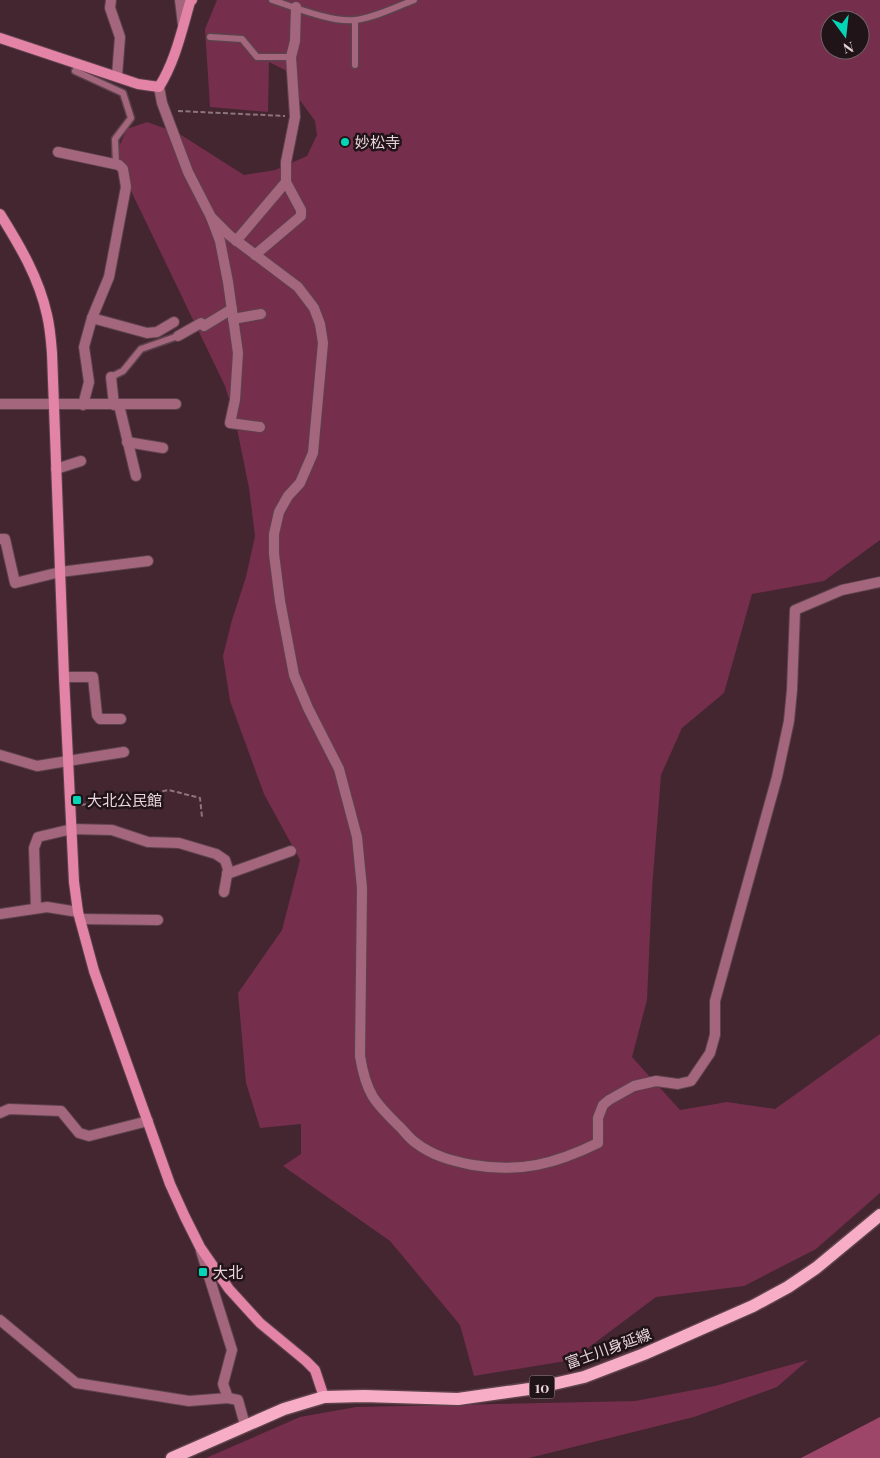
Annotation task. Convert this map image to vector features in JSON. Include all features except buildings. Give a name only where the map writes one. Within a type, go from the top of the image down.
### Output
[{"type":"main road","name":"富士川身延線","points":[[172,1458],[284,1409],[324,1397],[364,1396],[458,1399],[536,1388],[584,1377],[644,1354],[753,1306],[779,1292],[816,1268],[880,1215]]},
{"type":"street","points":[[111,0],[110,8],[120,37],[117,76]]},
{"type":"street","points":[[180,0],[183,25]]},
{"type":"street","points":[[192,0],[172,58],[159,87],[188,172],[211,217],[220,241],[238,353],[235,400],[230,423],[260,427]]},
{"type":"street","points":[[255,255],[301,216],[301,210],[286,182],[286,162],[295,117],[291,58],[295,41],[296,8]]},
{"type":"street","points":[[0,38],[138,84],[159,87]]},
{"type":"street","points":[[58,152],[116,164],[123,169],[126,187],[109,277],[92,318],[84,347],[89,382],[83,405]]},
{"type":"street","points":[[236,241],[286,182]]},
{"type":"street","points":[[0,214],[25,256],[37,282],[48,315],[52,353],[74,882],[79,915],[94,971],[170,1184],[200,1247],[232,1350],[223,1384],[228,1398]]},
{"type":"street","points":[[211,217],[236,241],[298,287],[314,308],[320,324],[323,343],[313,453],[300,483],[288,496],[279,512],[274,534],[274,554],[280,601],[294,675],[308,708],[339,769],[357,837],[362,888],[360,1056],[364,1080],[370,1093],[383,1110],[416,1143],[431,1153],[451,1161],[494,1168],[536,1166],[573,1156],[598,1143],[598,1118],[603,1104],[609,1100],[634,1086],[656,1081],[678,1084],[691,1081],[710,1053],[715,1035],[715,1001],[778,777],[789,721],[795,610],[842,590],[880,582]]},
{"type":"street","points":[[178,336],[201,324],[204,326],[232,314],[261,314]]},
{"type":"street","points":[[92,318],[147,333],[157,332],[174,322]]},
{"type":"street","points":[[111,377],[116,405],[136,476]]},
{"type":"street","points":[[0,404],[176,404]]},
{"type":"street","points":[[127,442],[163,448]]},
{"type":"street","points":[[56,469],[81,461]]},
{"type":"street","points":[[0,539],[6,539],[15,582],[60,572],[148,561]]},
{"type":"street","points":[[64,677],[93,677],[97,715],[100,718],[121,719]]},
{"type":"street","points":[[0,755],[37,766],[124,752]]},
{"type":"street","points":[[36,908],[34,848],[38,837],[72,828],[112,830],[148,842],[179,843],[216,854],[225,860],[228,869],[224,892]]},
{"type":"street","points":[[227,874],[291,851]]},
{"type":"street","points":[[0,914],[47,907],[79,915],[158,920]]},
{"type":"street","points":[[0,1113],[10,1109],[61,1111],[79,1133],[89,1136],[148,1121]]},
{"type":"street","points":[[200,1247],[229,1289],[260,1323],[315,1370],[324,1397]]},
{"type":"street","points":[[0,1320],[76,1383],[190,1400],[228,1398],[238,1400],[245,1425]]},
{"type":"lane","points":[[272,0],[327,17],[355,20],[391,10],[414,0]]},
{"type":"lane","points":[[355,20],[355,65]]},
{"type":"lane","points":[[210,37],[242,39],[257,57],[291,58]]},
{"type":"lane","points":[[79,64],[75,71],[123,93],[130,118],[115,139],[116,164]]},
{"type":"lane","points":[[111,377],[123,371],[141,348],[178,336]]},
{"type":"path","points":[[168,110],[295,117]]},
{"type":"path","points":[[71,806],[174,790],[200,798],[202,817]]},
{"type":"shaded area","points":[[217,0],[271,0],[285,4],[286,0],[880,0],[880,540],[824,581],[752,594],[724,693],[682,728],[661,775],[652,889],[647,1000],[632,1057],[680,1110],[727,1102],[775,1109],[880,1034],[880,1193],[816,1249],[744,1286],[656,1297],[572,1360],[474,1376],[460,1325],[390,1241],[283,1166],[301,1154],[301,1124],[260,1128],[246,1083],[238,993],[282,930],[300,860],[264,794],[230,701],[223,656],[246,577],[255,536],[249,488],[235,419],[225,386],[132,193],[116,164],[118,149],[127,129],[147,122],[178,133],[244,175],[275,170],[307,156],[317,135],[315,121],[299,99],[285,70],[269,62],[268,112],[210,107],[205,29]]},
{"type":"shaded area","points":[[808,1360],[777,1387],[694,1417],[529,1458],[206,1458],[300,1417],[356,1407],[635,1401],[715,1386]]},
{"type":"shaded area","points":[[880,1417],[880,1458],[801,1458]]},
{"type":"place","name":"妙松寺","points":[[345,142]]},
{"type":"place","name":"大北公民館","points":[[77,800]]},
{"type":"place","name":"大北","points":[[203,1272]]}]
